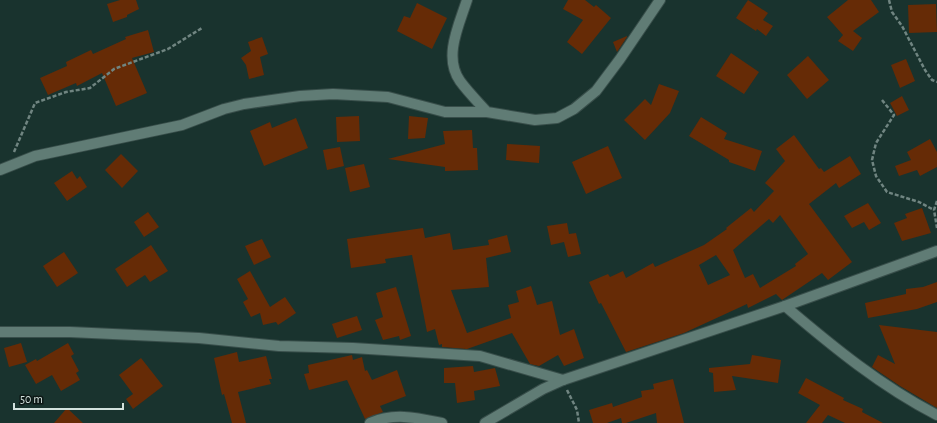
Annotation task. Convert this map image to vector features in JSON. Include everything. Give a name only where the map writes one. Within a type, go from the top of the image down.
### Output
[{"type":"street","points":[[466,0],[453,49],[453,65],[460,80],[487,112]]},
{"type":"street","points":[[4,169],[35,156],[182,124],[224,109],[267,100],[333,94],[354,94],[388,97],[444,112],[487,112],[535,120],[557,118],[574,109],[596,90],[620,59],[660,0]]},
{"type":"street","points":[[485,423],[543,389],[563,380],[785,306],[937,251]]},
{"type":"street","points":[[785,306],[855,362],[924,409],[937,415]]},
{"type":"street","points":[[0,332],[70,332],[192,337],[285,346],[353,348],[480,356],[563,380]]},
{"type":"street","points":[[370,423],[382,418],[397,416],[442,423]]},
{"type":"path","points":[[889,0],[892,12],[902,26],[925,70],[932,80],[937,82]]},
{"type":"path","points":[[4,169],[35,103],[66,92],[90,88],[114,69],[168,49],[202,28]]},
{"type":"path","points":[[882,100],[894,115],[876,143],[872,160],[876,176],[887,192],[920,202],[934,210]]},
{"type":"path","points":[[937,201],[934,210],[937,228]]},
{"type":"path","points":[[563,380],[577,410],[579,423]]},
{"type":"building","points":[[120,0],[136,0],[139,9],[127,15],[127,17],[113,22],[107,4]]},
{"type":"building","points":[[568,0],[585,0],[594,7],[596,5],[611,18],[582,54],[567,42],[583,20],[563,9]]},
{"type":"building","points":[[748,0],[768,13],[763,20],[773,26],[766,36],[757,29],[756,31],[736,18]]},
{"type":"building","points":[[848,0],[871,0],[879,12],[853,31],[862,38],[853,51],[838,41],[843,35],[827,17]]},
{"type":"building","points":[[417,3],[447,18],[432,49],[397,31],[404,16],[410,18]]},
{"type":"building","points":[[936,4],[937,32],[909,33],[908,5]]},
{"type":"building","points":[[148,30],[154,52],[132,58],[147,93],[116,106],[102,73],[77,86],[76,83],[48,95],[40,78],[67,66],[66,62],[91,50],[93,54],[126,39],[125,37]]},
{"type":"building","points":[[262,37],[268,54],[260,57],[264,75],[249,79],[246,65],[241,58],[251,51],[248,42]]},
{"type":"building","points":[[627,37],[617,52],[613,42]]},
{"type":"building","points":[[731,53],[759,72],[744,94],[716,76]]},
{"type":"building","points":[[808,56],[829,80],[807,99],[787,75]]},
{"type":"building","points":[[906,59],[915,81],[900,88],[891,65]]},
{"type":"building","points":[[659,84],[679,91],[670,113],[645,140],[624,120],[645,99],[651,105]]},
{"type":"building","points":[[902,96],[909,110],[897,116],[890,103]]},
{"type":"building","points":[[359,116],[360,141],[337,142],[336,117]]},
{"type":"building","points":[[409,116],[428,118],[425,138],[408,139]]},
{"type":"building","points":[[701,117],[727,133],[724,139],[762,151],[755,171],[729,162],[729,160],[689,136]]},
{"type":"building","points":[[296,118],[308,148],[264,166],[250,131],[270,122],[272,128]]},
{"type":"building","points":[[472,130],[473,148],[477,148],[478,170],[445,171],[445,167],[388,159],[445,144],[443,131]]},
{"type":"building","points":[[794,135],[819,169],[821,168],[824,172],[850,156],[861,174],[839,188],[836,183],[809,204],[852,262],[828,280],[822,273],[782,300],[776,294],[748,308],[747,304],[684,333],[626,352],[601,303],[599,304],[589,282],[608,274],[610,277],[623,271],[626,278],[653,263],[655,267],[704,245],[727,229],[726,228],[751,208],[754,212],[774,191],[765,183],[785,161],[776,149]],"holes":[[[780,215],[808,254],[795,264],[796,266],[760,288],[753,274],[745,278],[733,250],[769,219],[773,223]],[[716,255],[730,275],[708,285],[699,265]]]},
{"type":"building","points":[[930,139],[937,152],[937,167],[920,176],[917,170],[899,176],[895,166],[911,160],[907,152]]},
{"type":"building","points":[[507,144],[540,146],[539,163],[506,160]]},
{"type":"building","points":[[608,146],[622,178],[586,194],[572,162]]},
{"type":"building","points":[[340,147],[344,166],[327,170],[323,150]]},
{"type":"building","points":[[121,154],[138,171],[122,188],[105,170]]},
{"type":"building","points":[[364,164],[370,187],[350,192],[345,168]]},
{"type":"building","points":[[72,171],[77,179],[80,176],[87,187],[67,201],[54,183]]},
{"type":"building","points":[[868,203],[881,223],[869,230],[864,222],[852,228],[844,216]]},
{"type":"building","points":[[922,208],[931,233],[902,241],[894,223],[907,218],[905,214]]},
{"type":"building","points":[[148,212],[159,227],[144,237],[134,222]]},
{"type":"building","points":[[567,223],[569,234],[576,233],[581,254],[568,257],[564,242],[551,245],[547,226]]},
{"type":"building","points":[[423,228],[425,238],[450,233],[453,250],[489,245],[488,240],[507,235],[511,252],[486,258],[489,287],[451,290],[467,333],[511,318],[508,305],[519,302],[516,291],[531,286],[537,305],[552,301],[560,335],[574,329],[584,358],[564,366],[558,355],[539,366],[530,364],[512,333],[467,349],[442,347],[442,344],[439,345],[435,329],[427,332],[412,255],[385,259],[386,263],[351,268],[347,239]]},
{"type":"building","points":[[262,239],[271,257],[254,265],[245,246]]},
{"type":"building","points":[[151,245],[168,271],[150,282],[145,275],[127,287],[115,269]]},
{"type":"building","points":[[64,252],[78,273],[57,287],[43,266]]},
{"type":"building","points":[[250,271],[270,307],[285,297],[296,313],[278,325],[276,322],[263,325],[260,313],[251,317],[243,302],[248,299],[237,279]]},
{"type":"building","points":[[937,282],[937,302],[917,309],[868,318],[865,303],[906,294],[906,289],[923,287]]},
{"type":"building","points":[[396,287],[411,336],[400,340],[399,336],[383,340],[375,320],[383,317],[376,293]]},
{"type":"building","points":[[357,316],[362,330],[337,338],[332,324]]},
{"type":"building","points":[[879,325],[937,332],[937,408],[872,367],[878,355],[895,364]]},
{"type":"building","points":[[21,343],[27,362],[9,367],[4,348]]},
{"type":"building","points":[[68,343],[74,354],[71,356],[79,371],[76,373],[80,380],[61,391],[52,375],[36,384],[25,365],[36,359],[37,361]]},
{"type":"building","points":[[237,352],[239,362],[266,356],[272,379],[269,379],[271,384],[238,392],[246,423],[232,423],[224,394],[222,395],[214,358]]},
{"type":"building","points":[[352,355],[353,360],[362,357],[365,371],[367,370],[372,380],[397,370],[406,396],[380,406],[383,412],[365,419],[347,380],[309,390],[304,374],[309,373],[308,365]]},
{"type":"building","points":[[752,355],[781,360],[778,383],[732,376],[736,390],[714,392],[713,373],[709,372],[709,368],[750,364]]},
{"type":"building","points":[[141,358],[163,386],[133,409],[126,399],[133,394],[119,375]]},
{"type":"building","points":[[473,366],[474,372],[495,368],[500,386],[474,391],[475,400],[457,403],[455,383],[444,383],[444,368]]},
{"type":"building","points":[[806,378],[844,398],[843,400],[863,409],[862,412],[883,423],[845,423],[828,415],[822,423],[806,423],[820,405],[798,393]]},
{"type":"building","points":[[673,379],[684,423],[657,423],[656,413],[626,423],[622,423],[621,418],[607,423],[593,423],[589,410],[612,403],[613,407],[642,397],[641,391],[654,389],[653,384]]},
{"type":"building","points":[[67,408],[83,423],[54,423]]}]
